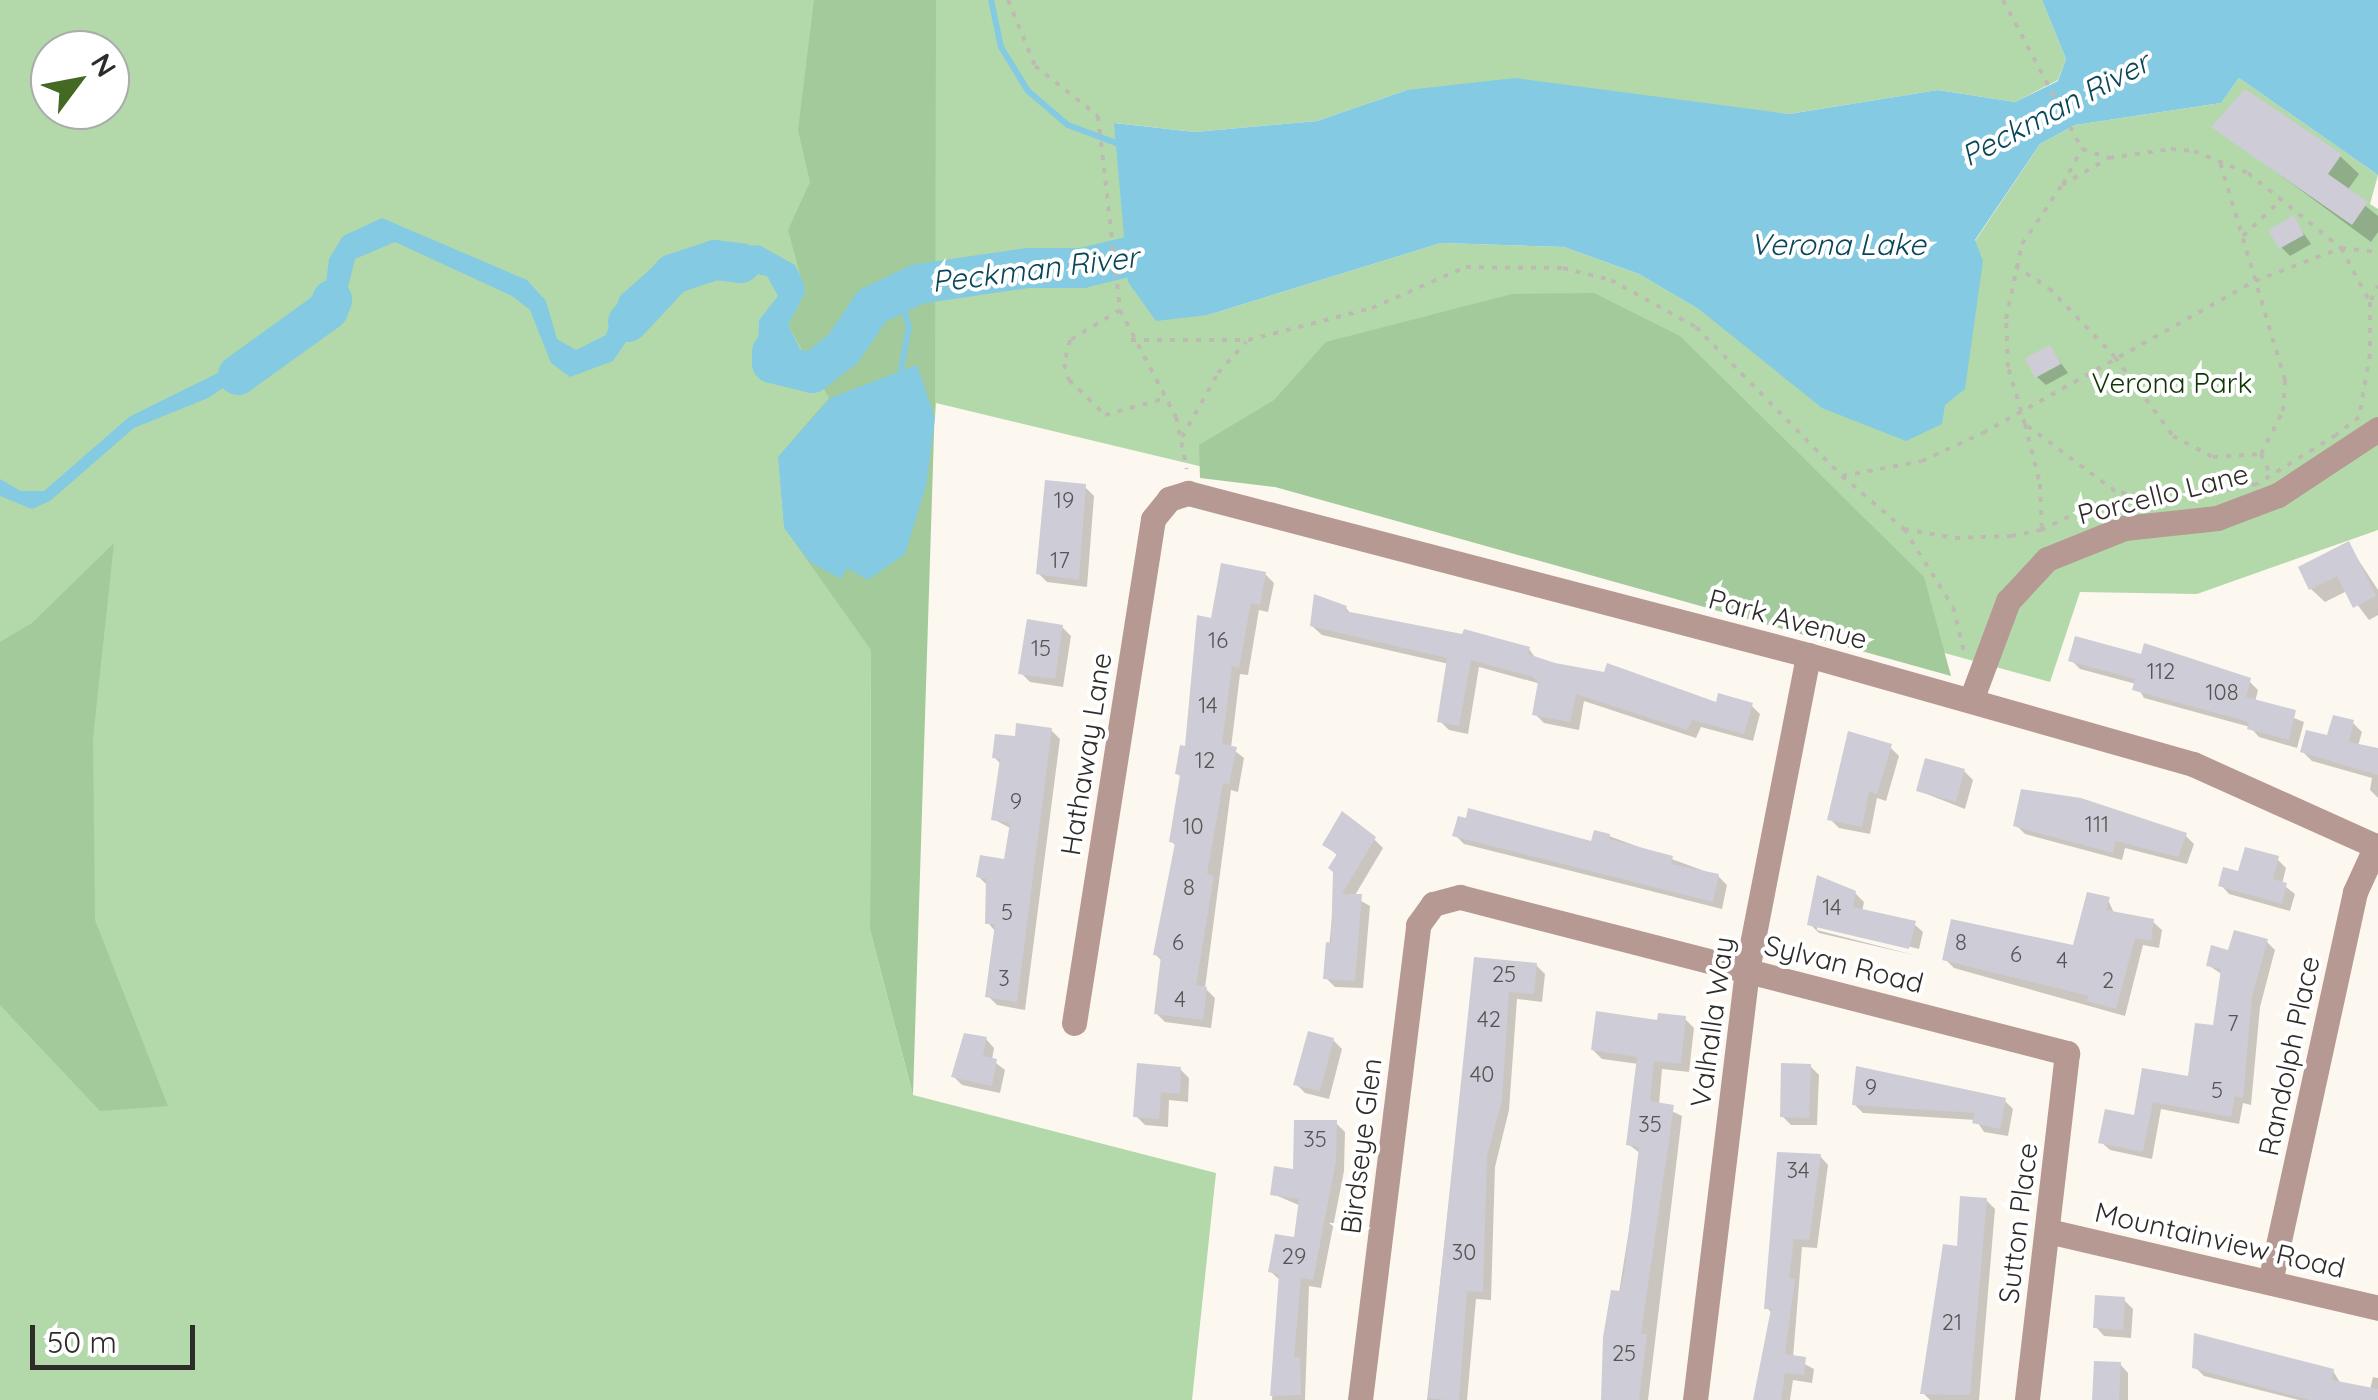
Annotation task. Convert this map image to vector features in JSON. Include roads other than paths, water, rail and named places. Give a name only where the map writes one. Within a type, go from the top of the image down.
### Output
[{"type":"street","name":"Porcello Lane","points":[[1971,700],[2008,601],[2047,560],[2124,528],[2216,518],[2264,501],[2378,429]]},
{"type":"street","name":"Park Avenue","points":[[1178,496],[1808,654],[2194,764],[2377,847]]},
{"type":"street","name":"Hathaway Lane","points":[[1074,1023],[1153,519],[1178,496]]},
{"type":"street","name":"Valhalla Way","points":[[1694,1400],[1747,970],[1808,654]]},
{"type":"street","name":"Randolph Place","points":[[2270,1282],[2355,892],[2377,847]]},
{"type":"street","name":"Sylvan Road","points":[[1433,904],[1460,896],[2067,1053]]},
{"type":"street","name":"Birdseye Glen","points":[[1360,1400],[1418,925],[1433,904]]},
{"type":"street","name":"Sutton Place","points":[[2027,1400],[2067,1053]]},
{"type":"street","name":"Mountainview Road","points":[[2048,1232],[2378,1308]]},
{"type":"water","name":"Verona Lake","points":[[2042,0],[2378,0],[2378,175],[2239,78],[2221,103],[2075,125],[2040,144],[1975,240],[1983,261],[1965,389],[1945,405],[1942,424],[1906,441],[1822,408],[1700,310],[1639,274],[1564,247],[1441,243],[1208,315],[1156,321],[1128,282],[1114,123],[1195,132],[1317,121],[1407,90],[1515,78],[1789,114],[1938,90],[2015,102],[2058,81],[2066,59]]},
{"type":"water","points":[[382,218],[527,280],[546,301],[557,339],[576,350],[606,335],[620,296],[654,266],[682,252],[759,245],[795,265],[803,281],[805,293],[788,325],[815,379],[778,380],[758,355],[759,320],[778,296],[767,276],[732,269],[674,271],[613,361],[570,377],[551,363],[530,310],[512,296],[395,242],[355,259],[342,312],[331,322],[288,337],[267,359],[208,398],[134,428],[50,501],[32,509],[0,496],[0,479],[21,491],[44,491],[129,417],[256,354],[291,316],[324,299],[329,259],[343,236]]},
{"type":"water","points":[[917,365],[935,418],[926,486],[905,554],[868,580],[847,568],[841,579],[810,562],[784,528],[778,457],[830,398]]},
{"type":"waterway","points":[[991,0],[1001,47],[1028,91],[1068,125],[1119,144]]},
{"type":"waterway","name":"Peckman River","points":[[772,352],[772,363],[812,373],[843,349],[872,306],[918,284],[1028,268],[1082,268],[1178,245]]},
{"type":"waterway","name":"Peckman River","points":[[628,322],[673,274],[715,260],[741,263]]},
{"type":"waterway","points":[[899,294],[909,326],[901,369]]},
{"type":"waterway","name":"Peckman River","points":[[238,375],[328,310],[332,300]]},
{"type":"park label","name":"Verona Park","points":[[2172,383]]}]
